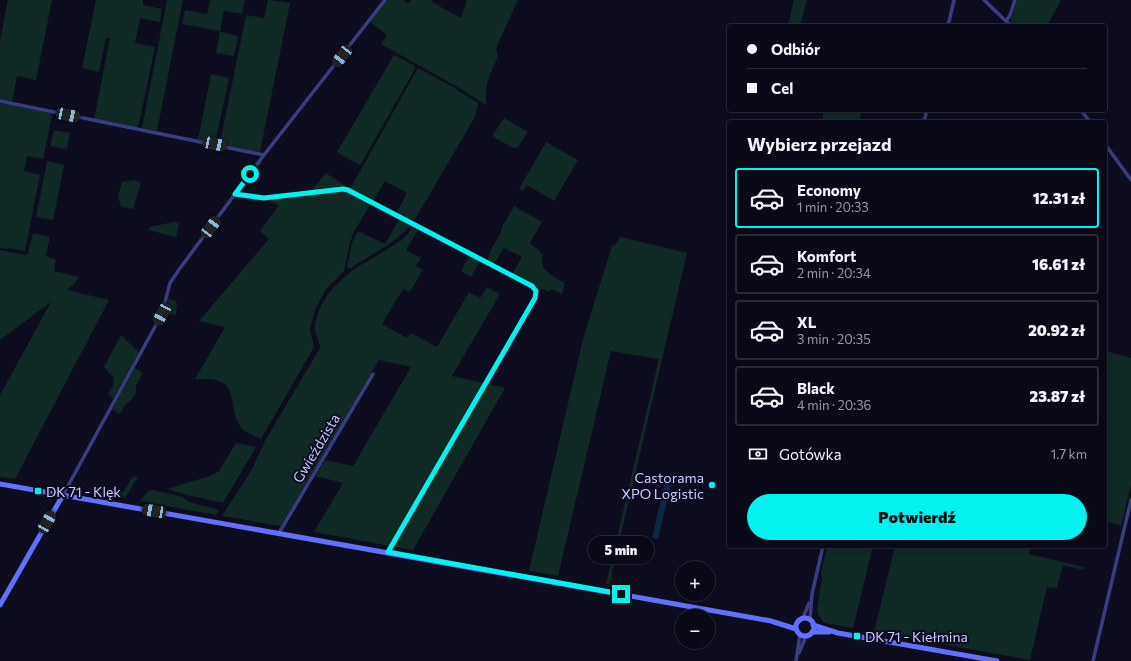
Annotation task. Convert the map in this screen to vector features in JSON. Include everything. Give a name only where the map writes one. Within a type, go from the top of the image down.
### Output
[{"type":"main road","points":[[0,484],[772,621],[790,622],[798,621],[803,618],[838,633]]},
{"type":"main road","points":[[0,604],[63,495]]},
{"type":"main road","points":[[772,621],[796,629],[800,634],[806,636],[812,632],[838,633],[997,661]]},
{"type":"main road","points":[[796,629],[798,621]]},
{"type":"main road","points":[[812,622],[812,632]]},
{"type":"street","points":[[63,495],[162,314],[170,283],[264,154],[385,0]]},
{"type":"street","points":[[948,24],[954,0]]},
{"type":"street","points":[[984,0],[1009,24]]},
{"type":"street","points":[[1006,21],[1015,0]]},
{"type":"street","points":[[0,101],[264,154]]},
{"type":"street","points":[[1107,147],[1131,180]]},
{"type":"street","points":[[235,194],[264,198],[343,189],[348,190],[532,286],[536,291],[535,298],[388,552]]},
{"type":"street","name":"Gwieździsta","points":[[279,533],[373,374]]},
{"type":"street","points":[[1093,661],[1131,500]]},
{"type":"street","points":[[803,618],[812,594],[823,548]]},
{"type":"street","points":[[812,594],[812,622]]},
{"type":"street","points":[[796,660],[800,634]]},
{"type":"street","points":[[796,660],[806,636]]},
{"type":"green space","points":[[8,0],[52,0],[36,80],[17,76],[12,102],[0,100],[0,41]]},
{"type":"green space","points":[[96,0],[143,0],[143,5],[162,9],[160,22],[140,18],[135,43],[155,47],[139,124],[136,127],[94,119],[110,38],[106,38],[99,72],[82,68]]},
{"type":"green space","points":[[167,0],[183,0],[157,131],[142,128]]},
{"type":"green space","points":[[210,0],[245,0],[242,14],[224,11],[220,31],[182,24],[185,10],[207,14]]},
{"type":"green space","points":[[268,0],[290,3],[260,152],[220,143],[246,15],[264,18]]},
{"type":"green space","points":[[387,0],[403,0],[408,4],[411,0],[433,0],[432,2],[461,18],[467,0],[518,0],[496,48],[498,57],[488,80],[486,105],[461,89],[381,44],[387,35],[370,22]]},
{"type":"green space","points":[[794,0],[807,0],[801,24],[788,24]]},
{"type":"green space","points":[[1017,0],[1061,0],[1048,24],[1012,24],[1010,22]]},
{"type":"green space","points":[[220,32],[238,36],[234,56],[216,53]]},
{"type":"green space","points":[[394,55],[415,66],[415,69],[361,164],[359,165],[337,152]]},
{"type":"green space","points":[[418,68],[457,89],[478,103],[475,117],[414,221],[397,212],[407,193],[385,181],[373,201],[350,189]]},
{"type":"green space","points":[[211,74],[229,78],[215,143],[198,140]]},
{"type":"green space","points":[[0,103],[50,113],[52,116],[43,159],[27,156],[24,171],[40,175],[25,251],[0,248]]},
{"type":"green space","points":[[824,112],[862,112],[860,120],[822,120]]},
{"type":"green space","points":[[504,118],[528,132],[518,147],[513,148],[492,136]]},
{"type":"green space","points":[[54,130],[70,133],[67,149],[50,146]]},
{"type":"green space","points":[[546,142],[578,160],[554,201],[527,185],[523,191],[519,189]]},
{"type":"green space","points":[[47,161],[64,165],[53,220],[36,217]]},
{"type":"green space","points":[[326,173],[347,187],[310,192]]},
{"type":"green space","points":[[135,180],[141,183],[133,209],[121,207],[118,196],[122,182]]},
{"type":"green space","points":[[347,191],[371,203],[353,234],[344,271],[326,289],[315,310],[310,329],[314,347],[261,439],[247,432],[240,426],[230,393],[223,383],[214,379],[195,379],[225,327],[199,321],[269,239],[260,231],[279,205],[271,202],[272,200]]},
{"type":"green space","points":[[514,206],[542,222],[530,243],[543,254],[542,264],[544,268],[565,283],[562,294],[551,289],[549,292],[543,289],[542,290],[512,274],[522,257],[504,248],[494,264],[487,261],[490,251]]},
{"type":"green space","points":[[400,218],[411,224],[405,231],[391,243],[351,268],[348,268],[347,266],[352,243],[358,231],[385,244]]},
{"type":"green space","points":[[174,222],[179,223],[176,237],[149,230],[149,227]]},
{"type":"green space","points":[[414,226],[418,230],[406,250],[421,258],[416,266],[423,270],[410,292],[403,289],[382,324],[407,338],[411,333],[437,347],[469,292],[480,298],[487,287],[500,294],[452,376],[484,383],[390,546],[314,532],[343,483],[315,476],[325,460],[353,466],[411,367],[379,360],[281,526],[222,516],[251,471],[266,439],[320,348],[315,325],[323,302],[329,293],[346,276],[356,268],[397,243],[406,236]]},
{"type":"green space","points":[[33,233],[50,237],[46,256],[56,260],[54,271],[79,277],[67,290],[109,300],[15,479],[0,477],[0,395],[51,302],[0,340],[0,250],[25,255],[28,254]]},
{"type":"green space","points":[[620,237],[687,253],[609,585],[606,584],[659,359],[611,351],[558,576],[529,571],[583,339],[612,246],[617,243]]},
{"type":"green space","points":[[470,255],[479,260],[471,277],[461,271]]},
{"type":"green space","points":[[168,299],[174,300],[177,303],[176,315],[166,313]]},
{"type":"green space","points":[[121,335],[139,353],[113,399],[108,394],[113,386],[114,378],[104,367]]},
{"type":"green space","points":[[1107,352],[1131,358],[1131,485],[1121,525],[1107,522]]},
{"type":"green space","points":[[135,368],[143,373],[136,385],[136,393],[124,406],[120,414],[112,409]]},
{"type":"green space","points":[[488,384],[505,388],[413,550],[394,547]]},
{"type":"green space","points":[[236,443],[256,447],[223,503],[167,489],[210,476],[219,471]]},
{"type":"green space","points":[[133,476],[138,477],[125,498],[108,495],[112,490],[123,492]]},
{"type":"green space","points":[[152,490],[183,497],[189,502],[219,510],[216,515],[140,501],[148,491]]},
{"type":"green space","points":[[827,548],[873,548],[853,628],[824,623],[818,614],[817,610],[822,578],[821,574]]},
{"type":"green space","points":[[895,548],[1030,548],[1029,554],[1084,567],[1083,570],[1063,565],[1057,588],[1047,587],[1030,660],[874,632]]},
{"type":"water","points":[[667,474],[673,475],[658,539],[652,538]]},
{"type":"place","name":"Castorama XPO Logistic","points":[[712,485]]},
{"type":"place","name":"DK 71 - Klęk","points":[[38,491]]},
{"type":"place","name":"DK 71 - Kiełmina","points":[[857,636]]},
{"type":"route","points":[[250,174],[235,194],[264,198],[343,189],[348,190],[532,286],[536,291],[537,294],[535,298],[388,552],[621,594]]}]
